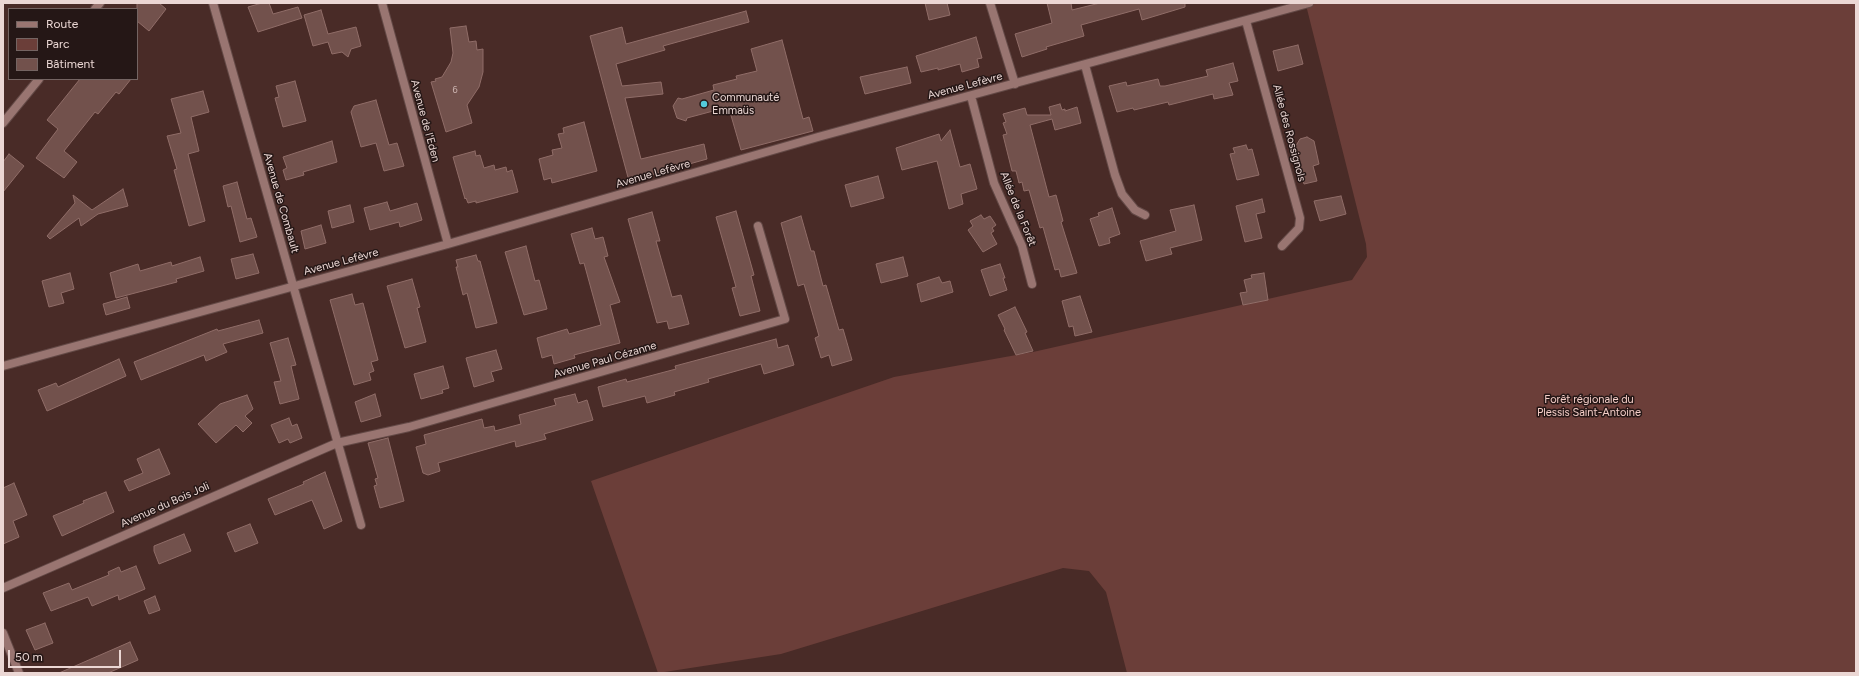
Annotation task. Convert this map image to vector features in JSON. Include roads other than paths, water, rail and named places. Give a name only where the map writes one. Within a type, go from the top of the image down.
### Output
[{"type":"street","name":"Avenue de Combault","points":[[213,3],[361,525]]},
{"type":"street","name":"Avenue de l'Eden","points":[[382,3],[448,244]]},
{"type":"street","points":[[990,3],[1015,84]]},
{"type":"street","name":"Avenue Lefèvre","points":[[3,366],[448,244],[811,140],[1246,21],[1290,6],[1309,3]]},
{"type":"street","name":"Allée des Rossignols","points":[[1246,21],[1300,218],[1299,228],[1282,246]]},
{"type":"street","points":[[1085,65],[1115,174],[1122,194],[1135,210],[1145,215]]},
{"type":"street","points":[[3,123],[38,80]]},
{"type":"street","name":"Allée de la Forêt","points":[[971,96],[994,183],[1022,246],[1032,284]]},
{"type":"street","name":"Avenue Paul Cézanne","points":[[337,443],[409,428],[785,319],[758,226]]},
{"type":"street","name":"Avenue du Bois Joli","points":[[3,588],[337,443]]},
{"type":"street","points":[[3,633],[19,673]]},
{"type":"place","name":"Communauté Emmaüs","points":[[704,104]]},
{"type":"park label","name":"Forêt régionale du Plessis Saint-Antoine","points":[[1589,406]]}]
